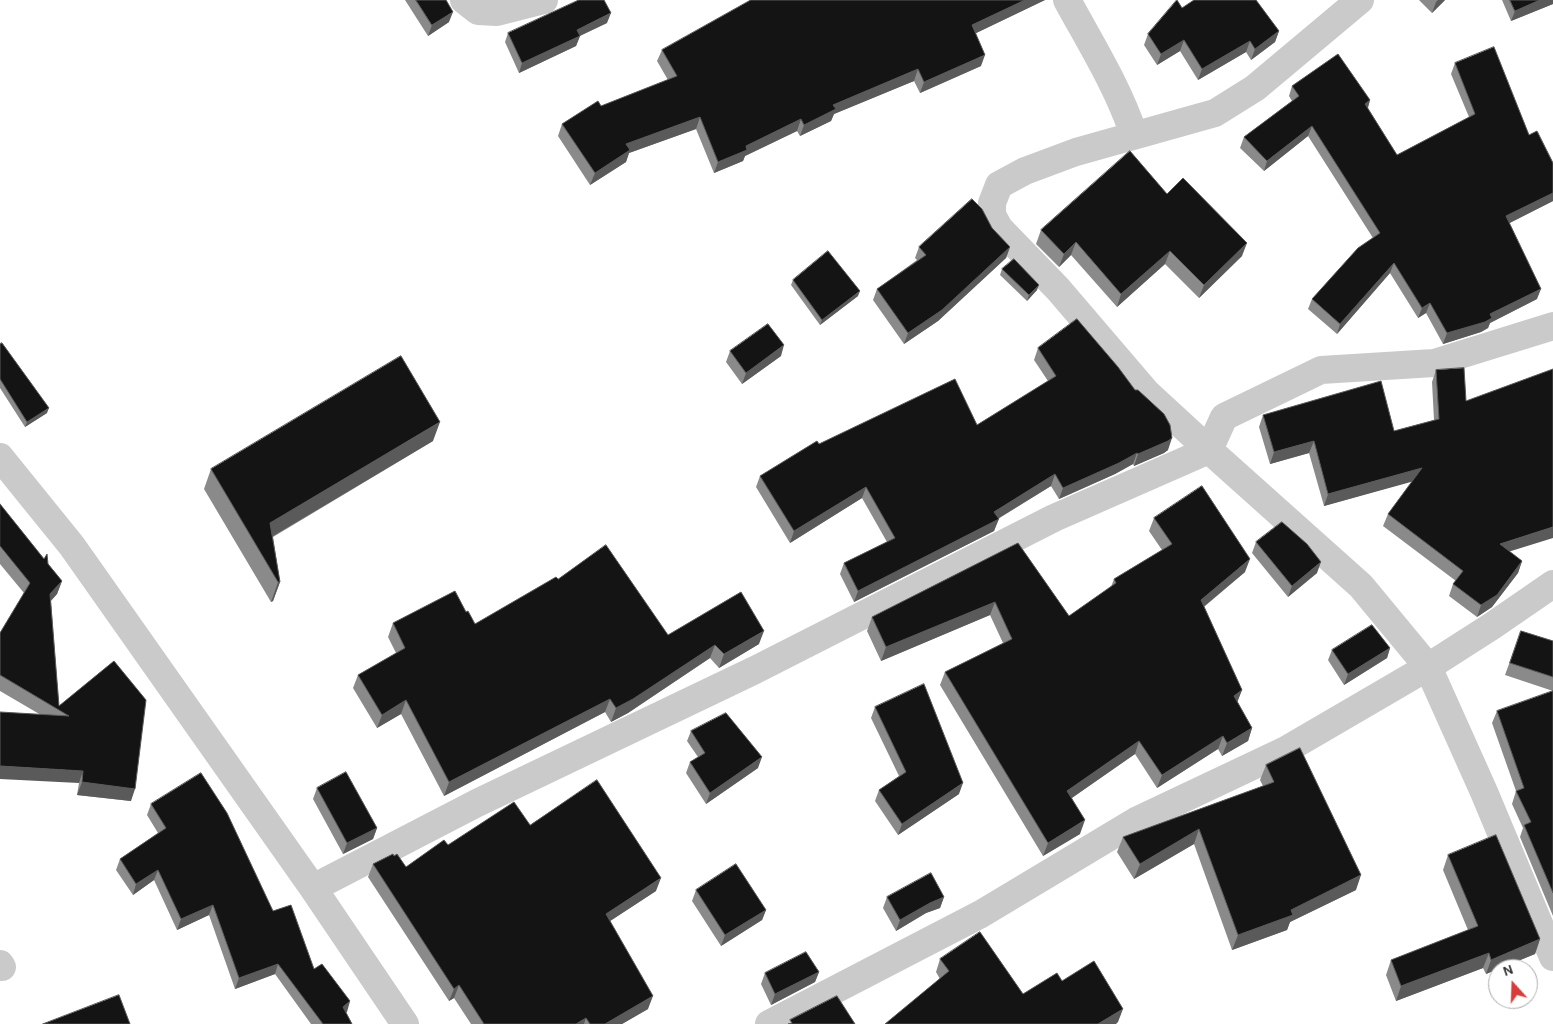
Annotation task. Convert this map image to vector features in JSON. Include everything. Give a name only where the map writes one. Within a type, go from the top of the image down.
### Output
[{"type":"street","points":[[464,0],[478,11],[497,12],[544,0]]},
{"type":"street","points":[[1067,0],[1106,70],[1126,112],[1134,135]]},
{"type":"street","points":[[1360,0],[1255,88],[1215,114],[1076,152],[1025,171],[999,185],[992,202],[992,215],[999,228],[1058,290],[1148,393],[1361,586],[1428,668],[1484,792],[1553,957]]},
{"type":"street","points":[[313,888],[477,803],[755,670],[1054,518],[1209,450],[1224,417],[1321,370],[1434,363],[1553,326]]},
{"type":"street","points":[[0,458],[72,546],[313,888],[405,1024]]},
{"type":"street","points":[[769,1024],[981,914],[1136,821],[1284,751],[1428,668],[1553,584]]},
{"type":"building","points":[[416,0],[446,0],[453,12],[432,25]]},
{"type":"building","points":[[579,0],[604,0],[611,13],[577,30],[580,36],[522,63],[508,33]]},
{"type":"building","points":[[751,0],[1025,0],[972,25],[985,55],[924,82],[918,69],[833,105],[836,109],[804,125],[801,119],[746,146],[747,150],[718,162],[700,117],[626,144],[630,150],[595,173],[562,124],[598,101],[601,106],[677,76],[662,50]]},
{"type":"building","points":[[1177,0],[1182,8],[1194,0],[1256,0],[1279,31],[1255,49],[1250,41],[1202,69],[1184,40],[1161,54],[1148,34]]},
{"type":"building","points":[[1510,0],[1540,0],[1515,11]]},
{"type":"building","points":[[1494,47],[1529,135],[1537,131],[1553,163],[1553,193],[1506,216],[1541,289],[1490,314],[1492,318],[1485,322],[1447,333],[1430,303],[1422,308],[1394,263],[1340,324],[1312,299],[1358,248],[1380,233],[1312,126],[1267,161],[1244,137],[1299,96],[1292,86],[1338,54],[1370,100],[1365,104],[1397,155],[1475,114],[1455,63]]},
{"type":"building","points":[[1130,151],[1167,194],[1183,178],[1247,243],[1204,285],[1170,251],[1121,294],[1076,242],[1064,254],[1041,230]]},
{"type":"building","points":[[972,199],[982,209],[992,228],[1010,247],[942,310],[908,333],[877,289],[926,255],[919,247]]},
{"type":"building","points":[[828,251],[860,291],[822,320],[793,280]]},
{"type":"building","points":[[1014,259],[1039,285],[1029,295],[1002,269]]},
{"type":"building","points":[[1077,319],[1135,390],[1138,390],[1164,414],[1170,425],[1172,438],[1063,488],[1055,474],[994,512],[999,519],[858,591],[844,563],[895,538],[866,487],[794,531],[760,476],[817,441],[819,444],[955,379],[977,425],[1056,376],[1038,348]]},
{"type":"building","points":[[768,324],[784,345],[746,373],[730,351]]},
{"type":"building","points":[[2,343],[49,408],[27,422],[0,379],[0,344]]},
{"type":"building","points":[[401,356],[440,422],[270,523],[280,582],[278,582],[211,469]]},
{"type":"building","points":[[1464,368],[1466,401],[1553,369],[1553,527],[1500,544],[1522,561],[1497,595],[1481,605],[1453,584],[1463,571],[1388,514],[1422,468],[1328,494],[1314,441],[1274,452],[1263,415],[1381,381],[1394,431],[1439,419],[1436,370]]},
{"type":"building","points":[[1202,486],[1250,559],[1201,600],[1242,690],[1234,696],[1252,728],[1227,743],[1223,736],[1162,775],[1139,741],[1067,791],[1085,820],[1048,843],[945,672],[1012,639],[995,602],[886,647],[872,617],[1018,543],[1069,616],[1116,583],[1114,579],[1172,544],[1154,518]]},
{"type":"building","points":[[0,504],[44,559],[47,554],[48,564],[62,581],[50,594],[59,706],[114,661],[146,700],[135,789],[82,782],[83,771],[0,766],[0,712],[69,716],[0,675],[0,633],[30,583],[0,546]]},
{"type":"building","points":[[1282,522],[1307,544],[1321,562],[1292,586],[1256,542]]},
{"type":"building","points":[[606,545],[668,635],[741,592],[764,631],[724,654],[715,645],[633,699],[616,708],[610,699],[449,782],[406,700],[382,715],[358,675],[405,648],[393,623],[455,591],[475,624],[556,577],[558,579]]},
{"type":"building","points":[[1372,625],[1390,648],[1348,674],[1332,650]]},
{"type":"building","points":[[1521,631],[1553,641],[1553,677],[1510,663]]},
{"type":"building","points":[[924,684],[963,783],[902,824],[879,790],[906,772],[875,707]]},
{"type":"building","points":[[1553,691],[1553,893],[1524,825],[1531,822],[1516,791],[1524,788],[1497,711]]},
{"type":"building","points":[[726,713],[762,757],[710,793],[690,762],[705,753],[691,731]]},
{"type":"building","points":[[1300,748],[1361,875],[1291,910],[1293,915],[1238,935],[1199,829],[1140,864],[1123,837],[1274,782],[1266,765]]},
{"type":"building","points":[[346,772],[377,828],[347,843],[317,788]]},
{"type":"building","points":[[201,773],[227,813],[273,911],[291,905],[314,969],[322,964],[350,1001],[343,1007],[352,1024],[323,1024],[278,964],[239,978],[213,905],[181,919],[158,870],[136,884],[120,859],[166,828],[151,804]]},
{"type":"building","points":[[597,780],[661,878],[606,914],[653,996],[605,1024],[590,1024],[586,1018],[576,1024],[484,1024],[459,985],[454,989],[373,864],[393,854],[394,856],[397,854],[406,867],[444,840],[448,845],[514,802],[530,825]]},
{"type":"building","points":[[1496,835],[1540,939],[1493,959],[1491,959],[1489,953],[1401,986],[1391,960],[1478,926],[1448,855]]},
{"type":"building","points":[[736,864],[766,910],[725,935],[696,890]]},
{"type":"building","points":[[931,873],[944,897],[900,920],[887,897]]},
{"type":"building","points":[[980,932],[1023,994],[1057,973],[1062,981],[1094,961],[1123,1009],[1098,1024],[885,1024],[949,971],[940,959]]},
{"type":"building","points":[[806,952],[819,972],[775,994],[765,973]]},
{"type":"building","points":[[119,995],[130,1024],[43,1024]]},
{"type":"building","points":[[837,996],[855,1024],[788,1024],[792,1023],[790,1020]]}]
